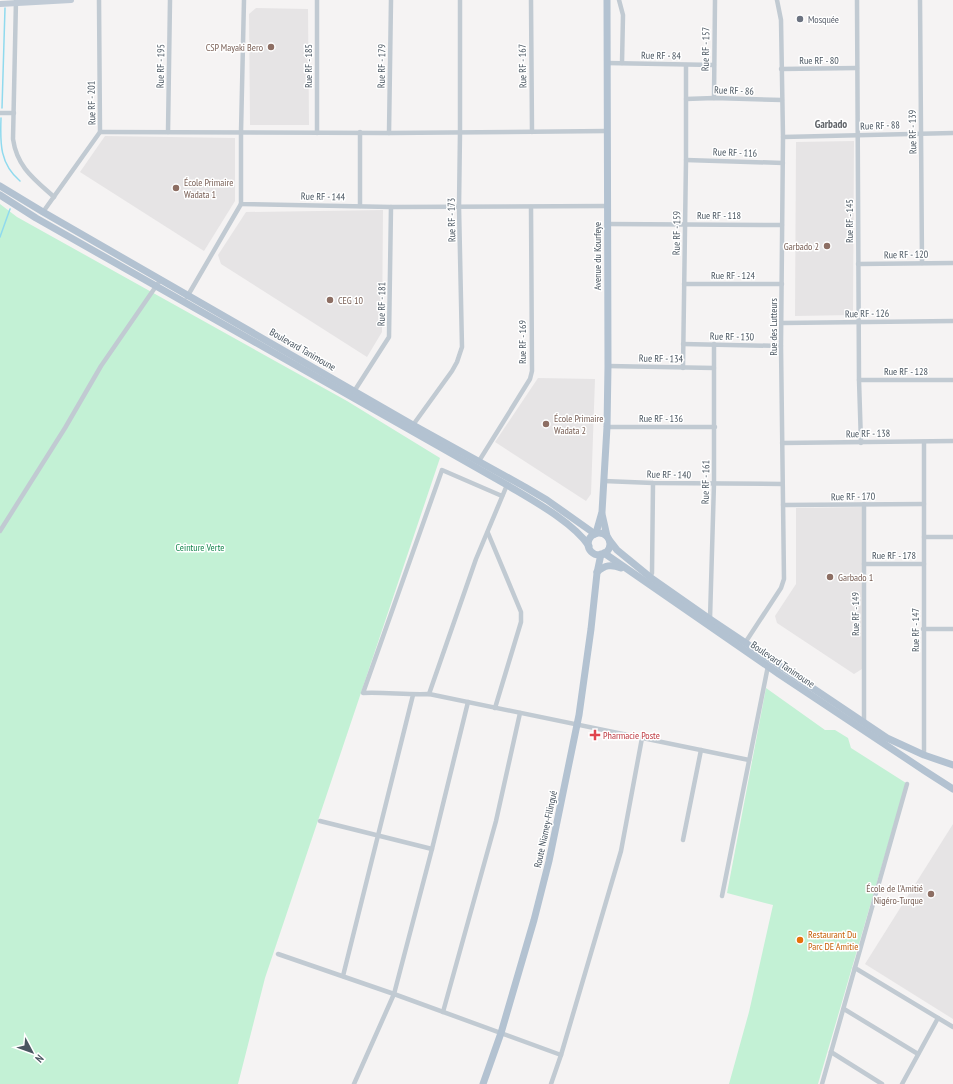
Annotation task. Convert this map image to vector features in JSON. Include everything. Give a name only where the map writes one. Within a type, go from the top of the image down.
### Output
[{"type":"main road","name":"Avenue du Kourfeye","points":[[596,534],[602,512],[607,427],[607,0]]},
{"type":"main road","name":"Boulevard Tanimoune","points":[[0,186],[159,282],[185,300],[369,403],[548,510],[585,540],[590,548]]},
{"type":"main road","name":"Boulevard Tanimoune","points":[[0,196],[36,218],[159,282]]},
{"type":"main road","name":"Boulevard Tanimoune","points":[[185,300],[355,390],[369,403],[413,425],[536,493],[596,534]]},
{"type":"main road","name":"Avenue du Kourfeye","points":[[602,512],[608,539]]},
{"type":"main road","points":[[602,533],[608,539],[609,548],[602,554],[595,553],[590,548],[589,540],[596,534],[602,533]]},
{"type":"main road","name":"Boulevard Tanimoune","points":[[608,539],[617,550],[650,576],[710,619],[864,723],[896,743],[953,766]]},
{"type":"main road","name":"Route Niamey-Filingué","points":[[590,548],[597,573]]},
{"type":"main road","name":"Boulevard Tanimoune","points":[[602,554],[629,570],[768,666],[953,789]]},
{"type":"main road","name":"Route Niamey-Filingué","points":[[484,1084],[501,1033],[536,913],[549,861],[577,725],[591,629],[597,573],[602,554]]},
{"type":"main road","points":[[597,573],[603,567],[610,565],[616,565],[629,570]]},
{"type":"street","points":[[0,4],[16,1],[71,0]]},
{"type":"street","name":"Rue RF - 201","points":[[43,212],[100,132],[99,0]]},
{"type":"street","name":"Rue RF - 195","points":[[168,132],[170,0]]},
{"type":"street","points":[[185,300],[241,204],[244,0]]},
{"type":"street","name":"Rue RF - 185","points":[[317,0],[317,133]]},
{"type":"street","name":"Rue RF - 179","points":[[389,133],[391,0]]},
{"type":"street","name":"Rue RF - 173","points":[[413,425],[452,371],[462,348],[459,207],[460,0]]},
{"type":"street","name":"Rue RF - 167","points":[[531,0],[532,132]]},
{"type":"street","points":[[620,0],[623,15],[622,63]]},
{"type":"street","name":"Rue RF - 157","points":[[714,98],[715,0]]},
{"type":"street","name":"Rue des Lutteurs","points":[[745,643],[784,584],[781,346],[783,137],[781,20],[777,0]]},
{"type":"street","name":"Rue RF - 145","points":[[857,0],[859,380],[861,443]]},
{"type":"street","name":"Rue RF - 139","points":[[920,0],[922,263]]},
{"type":"street","points":[[16,1],[14,148],[18,159],[28,172],[54,196]]},
{"type":"street","name":"Rue RF - 84","points":[[607,63],[714,65]]},
{"type":"street","name":"Rue RF - 159","points":[[683,368],[686,65]]},
{"type":"street","name":"Rue RF - 80","points":[[781,69],[857,68]]},
{"type":"street","name":"Rue RF - 86","points":[[686,99],[714,98],[782,100]]},
{"type":"street","points":[[0,113],[14,114]]},
{"type":"street","points":[[100,132],[607,132]]},
{"type":"street","points":[[360,132],[360,206]]},
{"type":"street","name":"Rue RF - 88","points":[[783,137],[953,133]]},
{"type":"street","name":"Rue RF - 116","points":[[686,160],[783,162]]},
{"type":"street","name":"Rue RF - 144","points":[[241,204],[391,207],[607,206]]},
{"type":"street","name":"Rue RF - 181","points":[[355,390],[389,337],[391,207]]},
{"type":"street","name":"Rue RF - 169","points":[[479,462],[530,379],[532,371],[532,207]]},
{"type":"street","name":"Rue RF - 118","points":[[608,224],[782,225]]},
{"type":"street","name":"Rue RF - 120","points":[[858,264],[953,263]]},
{"type":"street","points":[[0,531],[65,428],[101,366],[159,282]]},
{"type":"street","name":"Rue RF - 124","points":[[684,284],[782,284]]},
{"type":"street","name":"Rue RF - 126","points":[[782,323],[953,321]]},
{"type":"street","name":"Rue RF - 130","points":[[683,344],[781,346]]},
{"type":"street","name":"Rue RF - 161","points":[[710,619],[714,483],[714,344]]},
{"type":"street","name":"Rue RF - 134","points":[[608,366],[714,368]]},
{"type":"street","name":"Rue RF - 128","points":[[859,380],[953,380]]},
{"type":"street","name":"Rue RF - 136","points":[[607,427],[714,427]]},
{"type":"street","name":"Rue RF - 147","points":[[924,442],[924,755]]},
{"type":"street","name":"Rue RF - 138","points":[[782,443],[953,442]]},
{"type":"street","points":[[502,496],[442,470],[363,693],[381,692],[414,695],[429,694],[749,760]]},
{"type":"street","name":"Rue RF - 140","points":[[604,481],[782,484]]},
{"type":"street","points":[[650,576],[652,573],[653,483]]},
{"type":"street","points":[[429,694],[476,559],[507,485]]},
{"type":"street","name":"Rue RF - 149","points":[[864,504],[864,723]]},
{"type":"street","name":"Rue RF - 170","points":[[783,506],[924,504]]},
{"type":"street","points":[[488,533],[516,600],[521,616],[521,622],[495,708]]},
{"type":"street","points":[[924,537],[953,537]]},
{"type":"street","name":"Rue RF - 178","points":[[864,564],[924,564]]},
{"type":"street","points":[[923,629],[953,629]]},
{"type":"street","points":[[722,896],[768,666]]},
{"type":"street","points":[[343,976],[414,695]]},
{"type":"street","points":[[354,1084],[394,994],[432,849],[468,702]]},
{"type":"street","points":[[443,1012],[496,821],[520,713]]},
{"type":"street","points":[[552,1084],[621,851],[642,738]]},
{"type":"street","points":[[683,840],[701,750]]},
{"type":"street","points":[[822,1084],[907,784]]},
{"type":"street","points":[[320,821],[432,849]]},
{"type":"street","points":[[278,954],[561,1054]]},
{"type":"street","points":[[855,968],[953,1027]]},
{"type":"street","points":[[844,1009],[918,1054]]},
{"type":"street","points":[[902,1084],[938,1018]]},
{"type":"street","points":[[831,1052],[882,1084]]},
{"type":"shaded area","points":[[256,8],[308,9],[309,125],[250,125],[249,14]]},
{"type":"shaded area","points":[[105,136],[235,138],[235,201],[204,251],[80,172]]},
{"type":"shaded area","points":[[854,141],[853,315],[795,316],[796,142]]},
{"type":"shaded area","name":"CEG 10","points":[[383,210],[382,332],[367,357],[221,264],[218,255],[246,212]]},
{"type":"shaded area","name":"École Primaire Wadata 2","points":[[538,378],[595,379],[591,494],[586,501],[495,442]]},
{"type":"shaded area","points":[[862,507],[862,669],[854,674],[777,623],[775,616],[796,584],[796,508]]},
{"type":"shaded area","name":"École de l'Amitié Nigéro-Turque","points":[[953,824],[953,1019],[865,964]]},
{"type":"green space","name":"Ceinture Verte","points":[[0,204],[17,217],[347,401],[440,458],[265,978],[238,1084],[0,1084]]},
{"type":"green space","points":[[766,688],[825,730],[835,730],[848,738],[851,748],[906,783],[818,1084],[729,1084],[749,1012],[773,905],[727,893]]},
{"type":"waterway","points":[[2,108],[5,8]]},
{"type":"waterway","points":[[1,118],[1,145],[5,160],[8,168],[20,181]]},
{"type":"waterway","points":[[0,237],[10,209]]},
{"type":"place","name":"Mosquée","points":[[800,19]]},
{"type":"place","name":"CSP Mayaki Bero","points":[[271,47]]},
{"type":"place","name":"École Primaire Wadata 1","points":[[176,188]]},
{"type":"place","name":"Garbado 2","points":[[827,246]]},
{"type":"place","name":"CEG 10","points":[[330,300]]},
{"type":"place","name":"École Primaire Wadata 2","points":[[546,424]]},
{"type":"place","name":"Garbado 1","points":[[830,577]]},
{"type":"place","name":"Pharmacie Poste","points":[[595,735]]},
{"type":"place","name":"École de l'Amitié Nigéro-Turque","points":[[931,894]]},
{"type":"place","name":"Restaurant Du Parc DE Amitie","points":[[800,940]]},
{"type":"district","name":"Garbado","points":[[831,124]]}]
